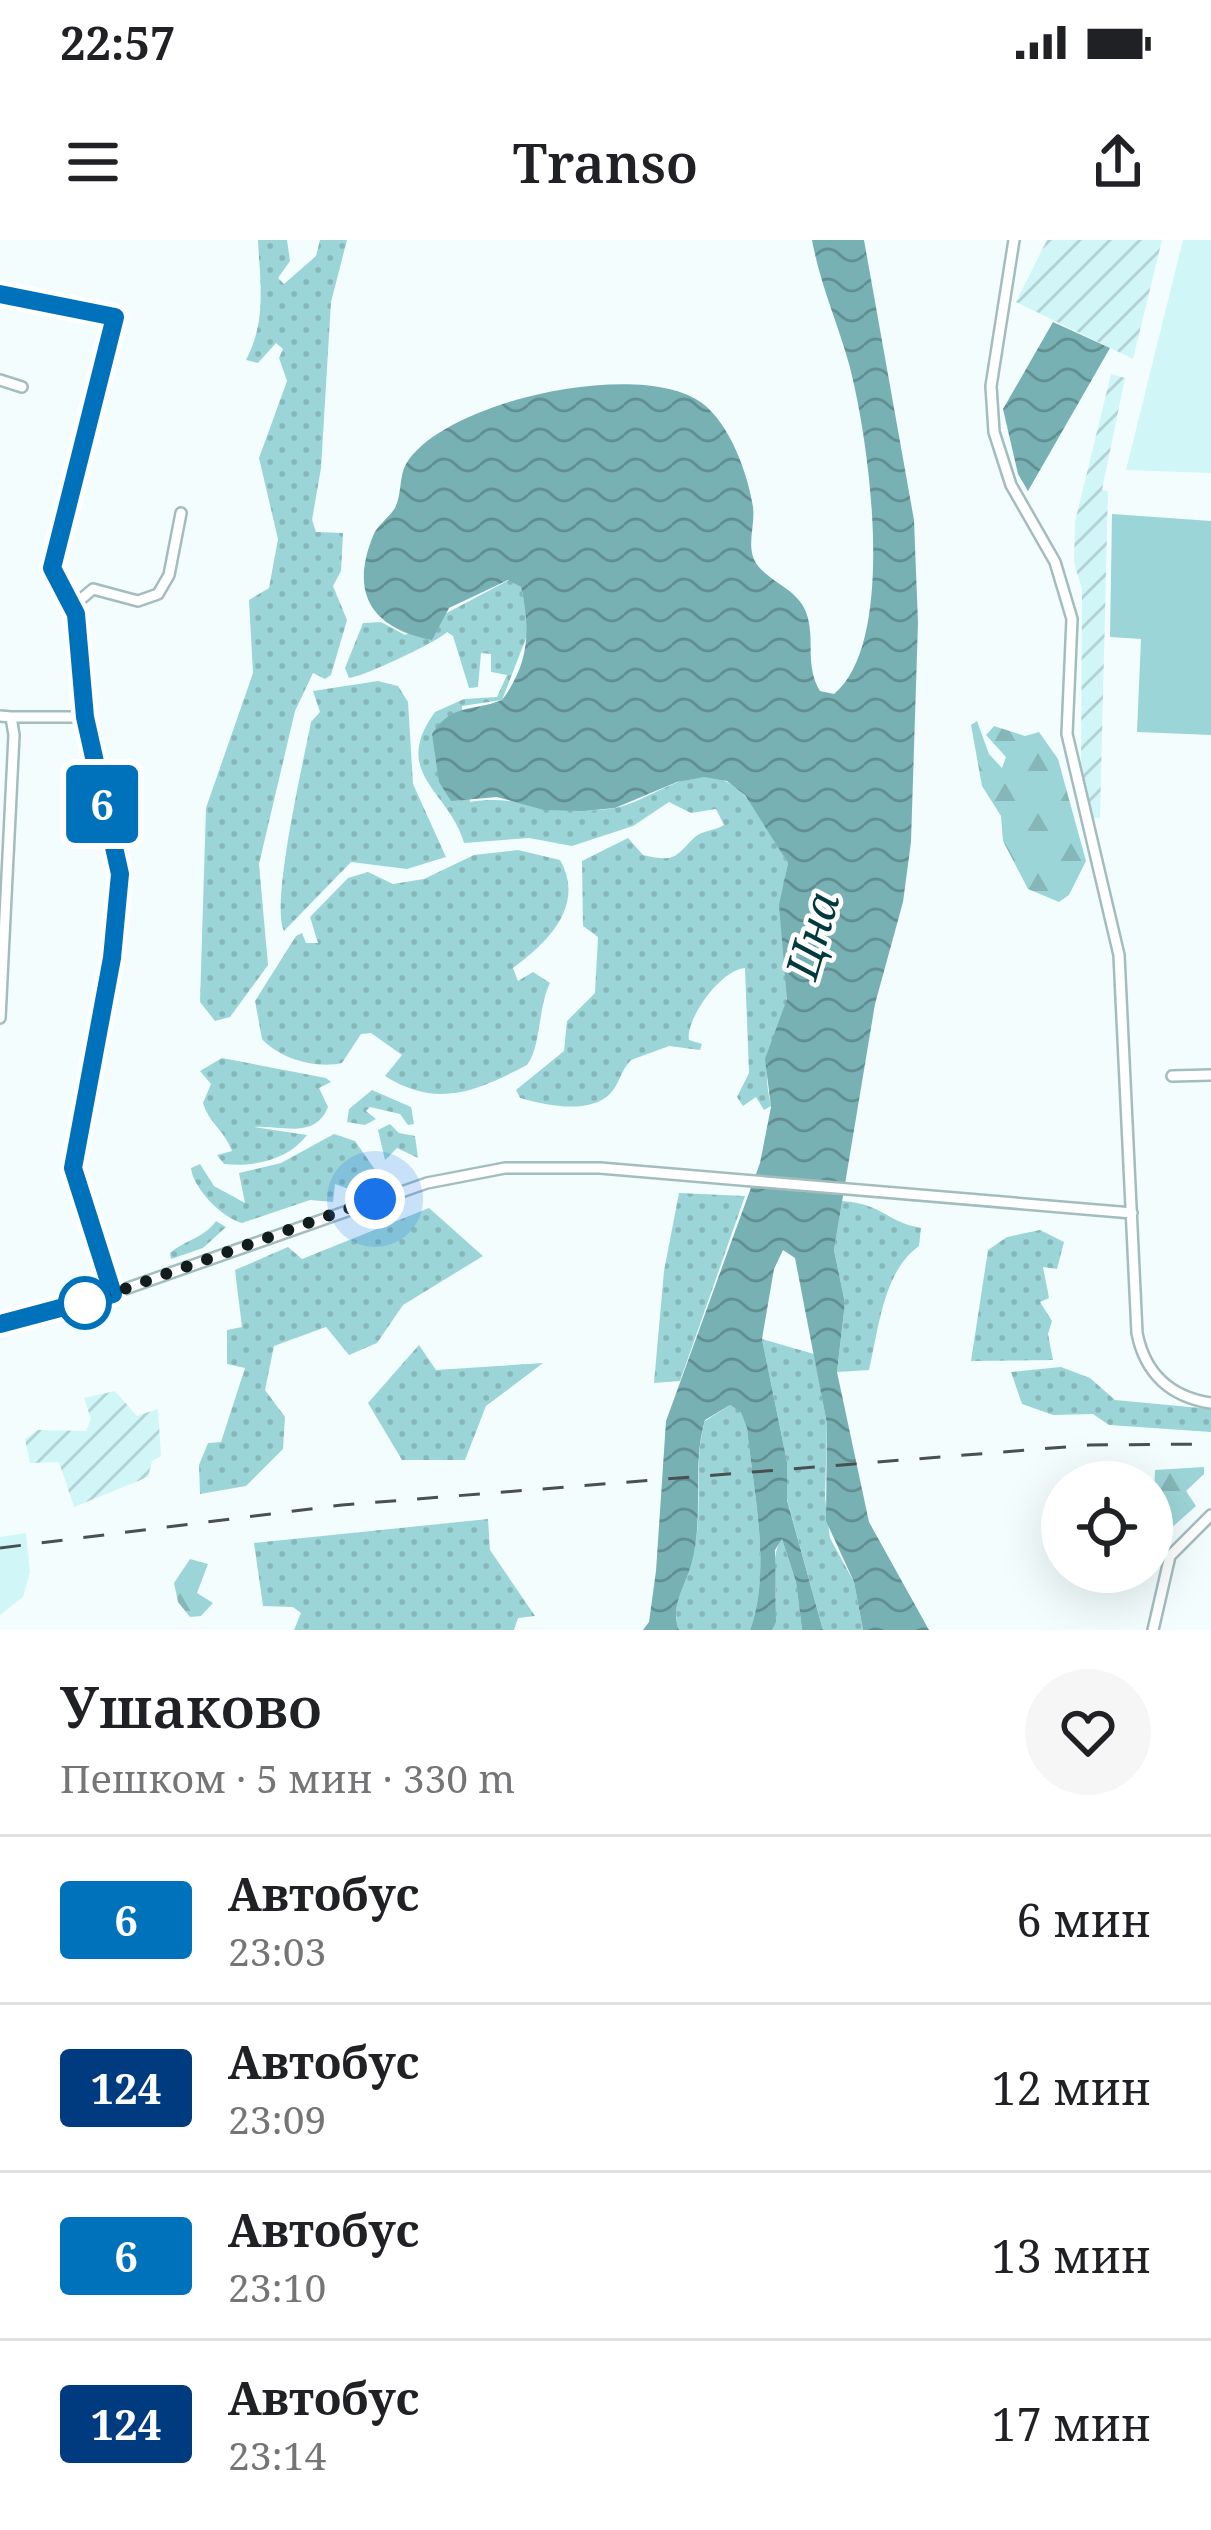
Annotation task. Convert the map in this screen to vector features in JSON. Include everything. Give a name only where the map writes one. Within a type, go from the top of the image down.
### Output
[{"type":"street","points":[[1014,240],[993,366],[994,432],[1011,485],[1055,562],[1072,619],[1067,734],[1118,942],[1142,1354],[1167,1387],[1211,1403]]},
{"type":"street","points":[[0,294],[115,317],[82,464],[52,562],[74,604],[85,717],[120,874],[112,958],[73,1168],[113,1294]]},
{"type":"street","points":[[0,380],[22,387]]},
{"type":"street","points":[[74,604],[93,589],[138,601],[158,594],[169,575],[181,513]]},
{"type":"street","points":[[0,1018],[5,716],[85,717]]},
{"type":"street","points":[[1172,1076],[1211,1075]]},
{"type":"street","points":[[0,1324],[113,1294],[456,1175],[533,1166],[1132,1213]]},
{"type":"street","points":[[1153,1630],[1170,1556],[1211,1515]]},
{"type":"shaded area","points":[[1047,240],[1162,240],[1133,359],[1016,302]]},
{"type":"shaded area","points":[[1183,240],[1211,240],[1211,473],[1126,470]]},
{"type":"shaded area","points":[[1111,374],[1125,378],[1102,490],[1108,491],[1100,818],[1092,818],[1081,771],[1082,590],[1074,562],[1075,522]]},
{"type":"shaded area","points":[[115,1391],[137,1416],[158,1409],[161,1456],[152,1461],[148,1477],[74,1507],[59,1462],[30,1463],[25,1439],[38,1430],[86,1431],[91,1419],[84,1398]]},
{"type":"shaded area","points":[[26,1533],[30,1572],[23,1597],[0,1615],[0,1537]]},
{"type":"green space","points":[[258,240],[287,240],[290,261],[278,278],[284,284],[316,256],[320,240],[347,240],[331,302],[321,468],[312,520],[316,532],[343,533],[341,571],[333,586],[347,620],[331,675],[325,679],[313,673],[295,711],[259,864],[268,965],[230,1017],[215,1021],[200,1002],[206,808],[253,673],[249,600],[269,588],[278,539],[259,458],[287,381],[279,358],[283,349],[276,343],[258,363],[246,360],[260,316]]},
{"type":"green space","points":[[1112,514],[1211,521],[1211,735],[1137,732],[1141,639],[1110,637]]},
{"type":"green space","points":[[509,580],[521,587],[530,628],[502,700],[462,706],[470,802],[615,808],[700,777],[729,783],[746,797],[788,863],[784,898],[787,996],[767,1070],[771,1106],[764,1110],[756,1097],[743,1106],[737,1097],[749,1073],[745,968],[726,977],[699,1009],[689,1040],[702,1044],[700,1050],[669,1046],[631,1060],[610,1094],[590,1104],[542,1103],[520,1098],[516,1090],[564,1051],[567,1021],[595,993],[598,937],[583,926],[582,861],[628,838],[643,855],[669,858],[698,835],[724,825],[716,809],[691,813],[669,802],[633,826],[572,846],[529,838],[464,843],[420,767],[418,751],[435,712],[464,699],[497,697],[507,675],[491,672],[491,654],[481,653],[478,687],[469,688],[453,636],[447,632],[357,676],[349,678],[345,668],[363,623],[381,622],[405,635]]},
{"type":"green space","points":[[378,681],[398,686],[408,702],[413,784],[446,857],[407,869],[351,862],[284,931],[281,893],[290,831],[311,722],[320,712],[313,691]]},
{"type":"green space","points":[[977,721],[989,754],[1002,768],[1006,757],[986,735],[994,726],[1025,736],[1039,732],[1058,759],[1086,861],[1069,895],[1059,902],[1028,889],[1003,841],[1001,816],[982,786],[971,725]]},
{"type":"green space","points":[[518,850],[560,860],[568,893],[566,908],[550,935],[513,968],[518,981],[533,972],[550,983],[527,1065],[474,1089],[440,1094],[422,1092],[385,1076],[402,1055],[371,1033],[361,1034],[342,1063],[332,1065],[289,1057],[262,1039],[255,1001],[296,936],[302,933],[306,943],[318,943],[310,917],[348,878],[368,872],[393,884],[424,879],[474,855]]},
{"type":"green space","points":[[222,1058],[326,1078],[331,1082],[319,1088],[328,1107],[315,1124],[306,1127],[254,1127],[307,1135],[280,1156],[258,1163],[224,1164],[217,1155],[232,1151],[203,1103],[211,1084],[200,1071]]},
{"type":"green space","points":[[372,1090],[411,1107],[414,1124],[408,1125],[400,1114],[370,1107],[366,1111],[376,1119],[365,1125],[347,1122],[349,1109]]},
{"type":"green space","points":[[390,1124],[399,1133],[415,1136],[418,1158],[397,1148],[385,1160],[378,1130]]},
{"type":"green space","points":[[334,1134],[355,1141],[376,1171],[354,1191],[335,1184],[333,1202],[310,1200],[242,1223],[218,1209],[193,1176],[191,1168],[200,1164],[214,1186],[245,1203],[239,1173],[281,1163]]},
{"type":"green space","points":[[679,1193],[745,1196],[680,1381],[654,1383],[664,1271]]},
{"type":"green space","points":[[842,1201],[921,1228],[919,1246],[897,1270],[890,1286],[869,1370],[837,1372],[845,1303],[834,1250]]},
{"type":"green space","points":[[429,1208],[483,1256],[403,1305],[377,1343],[349,1355],[326,1327],[274,1346],[265,1390],[285,1417],[283,1449],[246,1486],[200,1494],[199,1465],[208,1443],[221,1442],[245,1368],[227,1364],[227,1330],[242,1327],[235,1270],[288,1247],[302,1259]]},
{"type":"green space","points":[[216,1221],[226,1227],[203,1248],[171,1259],[170,1253]]},
{"type":"green space","points":[[1040,1230],[1064,1242],[1057,1269],[1043,1267],[1049,1298],[1040,1302],[1052,1321],[1048,1334],[1053,1360],[971,1361],[988,1250],[1007,1237]]},
{"type":"green space","points":[[762,1339],[814,1354],[827,1424],[825,1498],[830,1538],[854,1582],[863,1630],[823,1630],[787,1499],[787,1462]]},
{"type":"green space","points":[[419,1345],[436,1370],[543,1363],[486,1406],[465,1460],[402,1460],[368,1403]]},
{"type":"green space","points":[[1061,1367],[1090,1378],[1115,1400],[1211,1409],[1211,1432],[1109,1425],[1093,1414],[1053,1415],[1022,1404],[1011,1372]]},
{"type":"green space","points":[[730,1405],[742,1412],[747,1428],[759,1530],[756,1607],[750,1630],[679,1630],[678,1599],[697,1530],[701,1436],[705,1421]]},
{"type":"green space","points":[[1204,1467],[1204,1474],[1186,1491],[1196,1506],[1173,1527],[1173,1469]]},
{"type":"green space","points":[[488,1519],[490,1550],[535,1616],[518,1618],[514,1630],[294,1630],[301,1613],[293,1607],[263,1606],[254,1543]]},
{"type":"green space","points":[[782,1539],[796,1582],[802,1630],[772,1630],[775,1557]]},
{"type":"green space","points":[[190,1559],[208,1564],[197,1593],[213,1603],[201,1616],[190,1617],[178,1602],[174,1583]]},
{"type":"water","name":"Цна","points":[[812,240],[864,240],[914,520],[918,623],[911,842],[903,902],[875,1004],[834,1250],[845,1303],[837,1372],[869,1522],[929,1630],[863,1630],[854,1582],[826,1521],[827,1424],[795,1258],[783,1250],[774,1269],[762,1339],[787,1462],[787,1500],[823,1630],[802,1630],[796,1582],[782,1539],[775,1550],[776,1622],[772,1630],[750,1630],[760,1582],[759,1530],[747,1428],[741,1412],[730,1405],[705,1420],[695,1547],[677,1605],[679,1630],[643,1630],[649,1622],[656,1571],[666,1421],[760,1163],[771,1107],[765,1059],[787,999],[779,905],[788,863],[745,795],[727,781],[704,777],[677,782],[615,808],[584,811],[544,810],[497,797],[451,801],[439,782],[432,734],[447,717],[502,700],[511,687],[525,646],[521,587],[508,580],[449,608],[432,640],[395,627],[371,606],[364,576],[366,557],[377,528],[397,503],[406,464],[427,441],[460,421],[546,393],[592,386],[674,390],[702,403],[729,436],[751,494],[755,562],[801,603],[809,622],[815,681],[820,691],[834,694],[854,668],[866,631],[873,537],[857,397]]},
{"type":"water","points":[[1053,322],[1110,348],[1028,491],[1018,474],[1003,409]]},
{"type":"railway","points":[[0,1548],[342,1505],[1090,1445],[1211,1444]]},
{"type":"bus line","name":"6","points":[[0,294],[115,317],[82,464],[56,540],[52,568],[74,604],[85,717],[120,874],[115,940],[73,1168],[113,1294],[0,1324]]},
{"type":"route","points":[[85,1303],[375,1199]]}]
